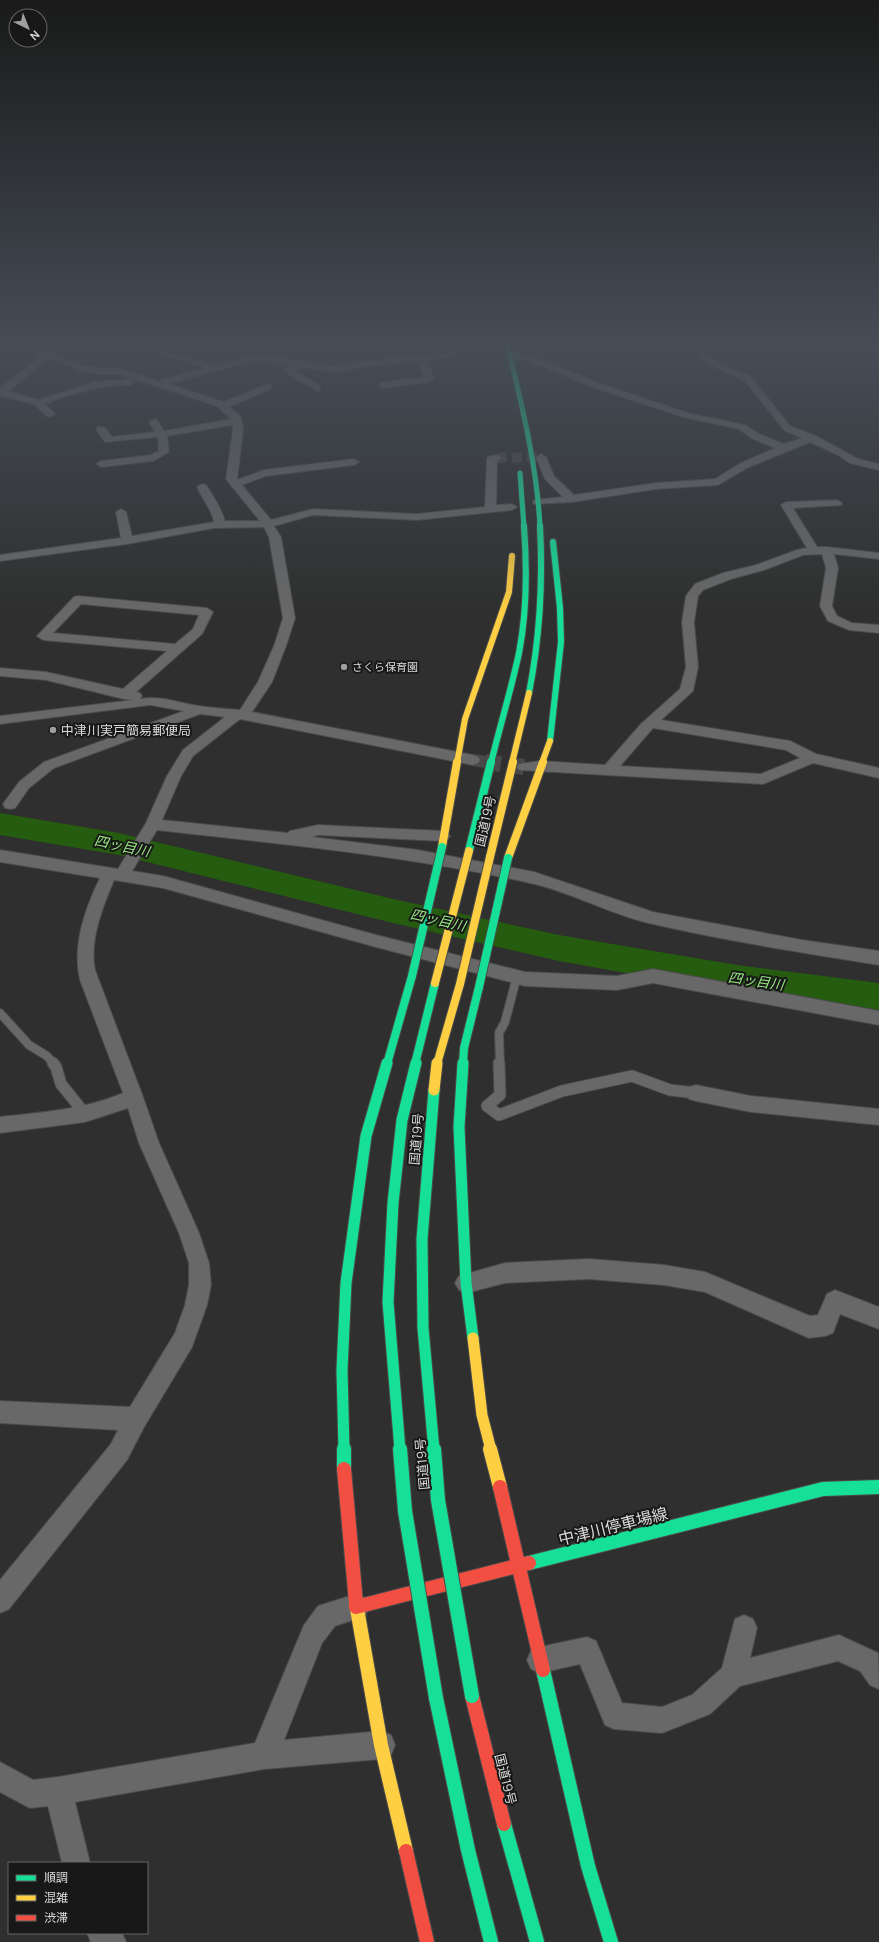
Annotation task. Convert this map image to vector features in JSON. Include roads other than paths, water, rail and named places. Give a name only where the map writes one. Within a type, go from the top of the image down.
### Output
[{"type":"main road","name":"国道19号","points":[[528,433],[538,502],[542,599],[534,672],[460,984],[438,1058],[427,1161],[422,1239],[423,1328],[438,1500],[472,1696],[501,1815],[537,1942]]},
{"type":"main road","name":"国道19号","points":[[491,1942],[468,1850],[436,1698],[405,1511],[388,1294],[393,1203],[402,1120],[435,983],[519,652],[524,611],[526,557],[522,483],[518,460]]},
{"type":"main road","points":[[512,511],[512,493],[522,483]]},
{"type":"main road","points":[[538,502],[551,528],[560,608],[561,642],[552,735],[508,858],[464,1048],[459,1127],[466,1283],[482,1415],[519,1564],[588,1866],[611,1942]]},
{"type":"main road","points":[[427,1942],[381,1745],[356,1607],[344,1470],[342,1370],[346,1284],[366,1136],[412,976],[442,842],[459,758],[465,719],[509,592],[512,544]]},
{"type":"main road","name":"中津川停車場線","points":[[356,1607],[519,1564],[823,1489],[879,1487]]},
{"type":"street","points":[[104,433],[109,440],[170,433]]},
{"type":"street","points":[[0,1600],[119,1452],[136,1419],[184,1339],[196,1305],[200,1285],[199,1263],[189,1233],[148,1142],[134,1097],[89,980],[85,954],[100,893],[120,871],[152,826],[174,776],[188,753],[205,738],[241,714],[265,682],[280,646],[289,618],[277,546],[268,524],[236,484],[230,479],[238,433]]},
{"type":"street","points":[[750,433],[784,448]]},
{"type":"street","points":[[799,433],[842,453],[854,461],[879,467]]},
{"type":"street","points":[[101,464],[153,458],[164,452],[165,445],[162,434]]},
{"type":"street","points":[[538,502],[572,499],[656,486],[718,482],[743,466],[784,448],[812,438]]},
{"type":"street","points":[[541,457],[549,477],[572,499]]},
{"type":"street","points":[[490,508],[492,458],[497,458]]},
{"type":"street","points":[[236,484],[264,473],[354,462]]},
{"type":"street","points":[[202,487],[210,503],[216,508],[220,525]]},
{"type":"street","points":[[814,551],[786,505],[837,503]]},
{"type":"street","points":[[0,558],[126,541],[220,525],[268,524],[313,512],[335,512],[368,516],[417,517],[490,508],[512,511]]},
{"type":"street","points":[[121,512],[126,541]]},
{"type":"street","points":[[827,550],[832,568],[826,606],[832,618],[849,626],[879,630]]},
{"type":"street","points":[[608,771],[650,723],[686,691],[692,668],[688,622],[692,596],[699,587],[727,576],[760,568],[801,552],[827,550],[879,556]]},
{"type":"street","points":[[124,695],[179,648],[198,631],[207,612],[78,600],[43,636],[179,648]]},
{"type":"street","points":[[0,672],[46,676],[150,701],[199,710],[241,714],[473,760]]},
{"type":"street","points":[[0,720],[150,701]]},
{"type":"street","points":[[10,804],[24,785],[49,766],[199,710]]},
{"type":"street","points":[[650,723],[790,746],[812,758],[879,774]]},
{"type":"street","points":[[524,767],[540,766],[763,779],[812,758]]},
{"type":"street","points":[[152,826],[290,839],[418,856],[534,878],[652,918],[802,946],[879,958]]},
{"type":"street","points":[[290,839],[298,833],[318,830],[442,842]]},
{"type":"street","points":[[0,856],[120,871],[376,941],[525,979],[617,983],[653,976],[879,1018]]},
{"type":"street","points":[[696,1093],[751,1104],[879,1117]]},
{"type":"street","points":[[0,1124],[86,1115],[104,1110],[134,1097]]},
{"type":"street","points":[[466,1283],[505,1273],[589,1269],[657,1274],[705,1282],[766,1307],[809,1327],[825,1325],[835,1301],[879,1318]]},
{"type":"street","points":[[0,1412],[136,1419]]},
{"type":"street","points":[[264,1755],[313,1634],[327,1615],[356,1607]]},
{"type":"street","points":[[733,1675],[744,1628]]},
{"type":"street","points":[[540,1660],[587,1650],[614,1716],[662,1720],[701,1705],[733,1675],[839,1648],[870,1662],[879,1676]]},
{"type":"street","points":[[0,1776],[30,1794],[58,1791],[264,1755],[381,1745]]},
{"type":"street","points":[[58,1791],[76,1862]]},
{"type":"street","points":[[103,1934],[111,1942]]},
{"type":"lane","points":[[517,976],[505,1022],[499,1032],[500,1094],[487,1106],[499,1115],[562,1091],[632,1076],[670,1090],[696,1093]]},
{"type":"lane","points":[[0,1013],[29,1045],[47,1056],[56,1067],[64,1089],[86,1115]]},
{"type":"waterway","name":"四ッ目川","points":[[0,824],[119,844],[393,911],[559,948],[737,979],[879,997]]},
{"type":"tunnel","points":[[497,458],[541,457]]},
{"type":"tunnel","points":[[473,760],[489,762]]},
{"type":"tunnel","points":[[489,762],[524,767]]},
{"type":"place","name":"さくら保育園","points":[[344,667]]},
{"type":"place","name":"中津川実戸簡易郵便局","points":[[53,730]]}]
